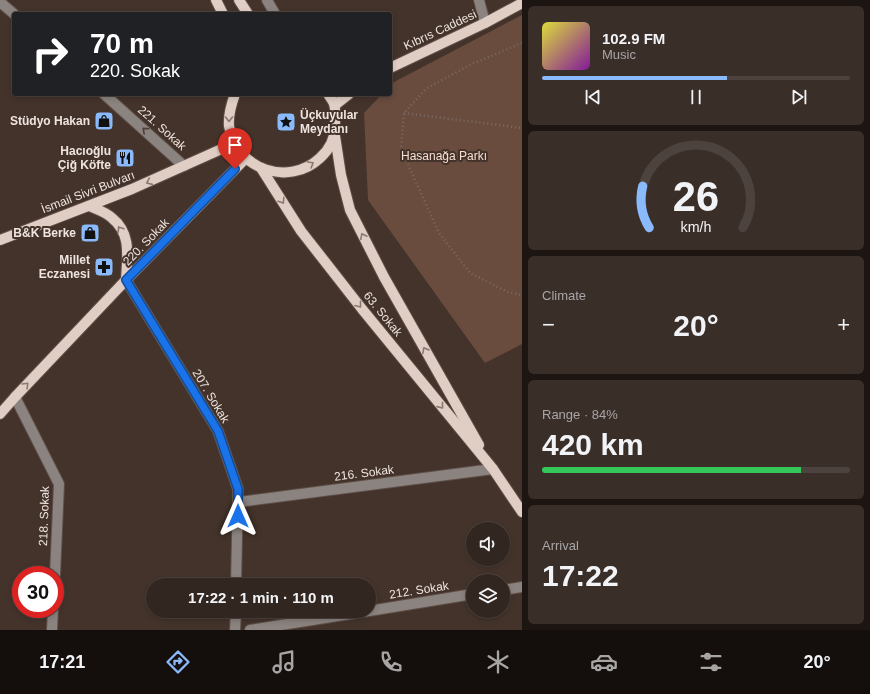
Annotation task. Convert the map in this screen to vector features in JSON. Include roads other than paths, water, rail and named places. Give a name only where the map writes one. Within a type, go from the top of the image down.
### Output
[{"type":"main road","points":[[216,0],[222,12]]},
{"type":"main road","points":[[239,0],[247,12]]},
{"type":"main road","name":"Kıbrıs Caddesi","points":[[392,67],[485,23],[522,3]]},
{"type":"main road","points":[[234,96],[229,109],[229,127],[235,144],[246,158],[261,168],[278,173],[297,171],[313,164],[326,152],[335,136]]},
{"type":"main road","points":[[329,96],[334,105],[346,96]]},
{"type":"main road","name":"63. Sokak","points":[[334,105],[335,136],[341,175],[350,210],[384,276],[493,469],[522,512]]},
{"type":"main road","name":"İsmail Sivri Bulvarı","points":[[0,240],[132,189],[235,144]]},
{"type":"main road","name":"220. Sokak","points":[[0,414],[126,280],[246,158]]},
{"type":"main road","name":"63. Sokak","points":[[261,168],[301,231],[362,309],[493,469]]},
{"type":"main road","points":[[89,206],[112,217],[122,229],[128,244],[126,280]]},
{"type":"street","points":[[266,0],[274,12]]},
{"type":"street","points":[[479,0],[485,23]]},
{"type":"street","points":[[0,2],[12,12]]},
{"type":"street","name":"221. Sokak","points":[[106,96],[184,166]]},
{"type":"street","name":"207. Sokak","points":[[126,280],[218,431],[238,489],[236,578]]},
{"type":"street","name":"218. Sokak","points":[[15,397],[59,484],[55,566]]},
{"type":"street","name":"216. Sokak","points":[[238,502],[493,469]]},
{"type":"street","points":[[510,589],[522,586]]},
{"type":"street","name":"212. Sokak","points":[[376,610],[466,595]]},
{"type":"street","points":[[52,630],[53,618]]},
{"type":"street","points":[[235,630],[236,618]]},
{"type":"street","name":"212. Sokak","points":[[250,630],[325,618]]},
{"type":"place","name":"Stüdyo Hakan","points":[[104,121]]},
{"type":"place","name":"Üçkuyular Meydanı","points":[[286,122]]},
{"type":"place","name":"Hacıoğlu Çiğ Köfte","points":[[125,158]]},
{"type":"place","name":"B&K Berke","points":[[90,233]]},
{"type":"place","name":"Millet Eczanesi","points":[[104,267]]},
{"type":"park label","name":"Hasanağa Parkı","points":[[444,156]]}]
